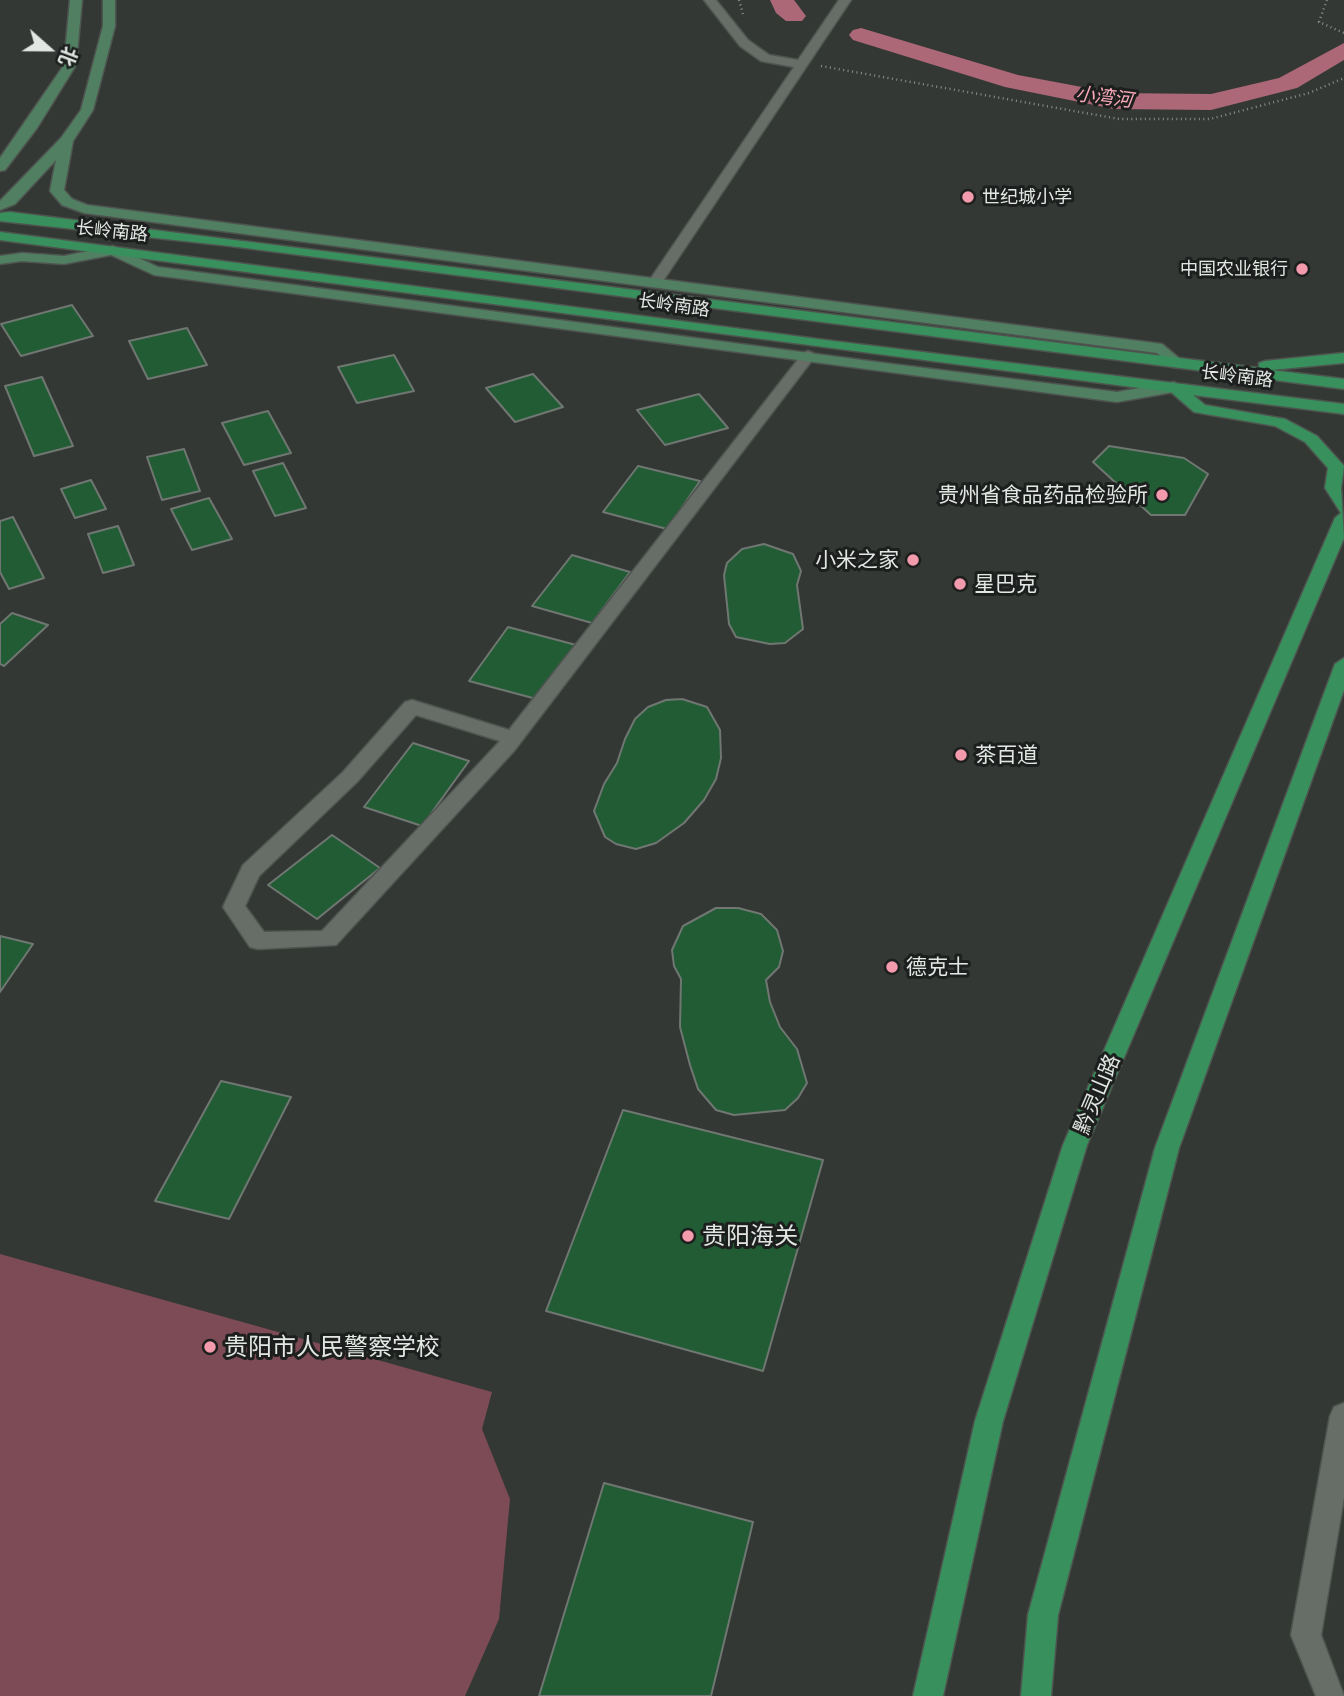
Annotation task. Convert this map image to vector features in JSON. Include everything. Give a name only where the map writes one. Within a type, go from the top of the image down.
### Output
[{"type":"main road","points":[[0,167],[29,130],[70,65],[76,0]]},
{"type":"main road","points":[[0,206],[10,201],[68,138],[87,110],[108,26],[109,0]]},
{"type":"main road","points":[[29,130],[68,138]]},
{"type":"main road","points":[[0,153],[29,130]]},
{"type":"main road","points":[[68,138],[57,191],[67,202],[84,209],[479,262],[656,281],[1162,349],[1178,364]]},
{"type":"main road","points":[[63,245],[85,225],[132,216]]},
{"type":"main road","points":[[132,216],[134,222],[157,233]]},
{"type":"main road","name":"长岭南路","points":[[0,217],[157,233],[1344,384]]},
{"type":"main road","name":"长岭南路","points":[[0,236],[833,346],[1344,409]]},
{"type":"main road","points":[[0,260],[22,257],[64,260],[113,250],[154,271],[1118,397],[1174,387],[1200,408],[1279,422],[1311,439],[1336,467],[1333,488],[1344,509]]},
{"type":"main road","points":[[1248,397],[1250,370],[1278,362],[1344,358]]},
{"type":"main road","name":"黔灵山路","points":[[928,1696],[989,1421],[1075,1145],[1344,518]]},
{"type":"main road","points":[[1036,1696],[1043,1615],[1167,1148],[1344,664]]},
{"type":"street","points":[[710,0],[744,44],[765,58],[800,64]]},
{"type":"street","points":[[656,281],[845,0]]},
{"type":"street","points":[[513,738],[412,707],[350,777],[251,871],[234,908],[258,941],[328,939],[513,738],[808,356]]},
{"type":"street","points":[[1331,1696],[1306,1635],[1344,1416]]},
{"type":"path","points":[[1328,0],[1319,22],[1344,33]]},
{"type":"path","points":[[800,64],[843,68],[1119,119],[1210,119],[1309,93],[1344,78]]},
{"type":"shaded area","name":"贵阳市人民警察学校","points":[[0,1254],[492,1392],[482,1429],[510,1499],[499,1619],[465,1696],[0,1696]]},
{"type":"building","points":[[72,305],[93,336],[21,356],[1,324]]},
{"type":"building","points":[[187,328],[207,365],[148,379],[129,341]]},
{"type":"building","points":[[394,355],[414,391],[357,403],[338,367]]},
{"type":"building","points":[[533,374],[563,407],[515,422],[486,388]]},
{"type":"building","points":[[42,377],[73,446],[34,456],[5,386]]},
{"type":"building","points":[[699,394],[728,428],[665,445],[637,410]]},
{"type":"building","points":[[268,411],[291,453],[244,465],[222,423]]},
{"type":"building","name":"贵州省食品药品检验所","points":[[1109,446],[1184,458],[1208,474],[1185,515],[1151,515],[1093,462]]},
{"type":"building","points":[[184,449],[200,491],[162,500],[147,457]]},
{"type":"building","points":[[283,463],[306,508],[275,516],[253,471]]},
{"type":"building","points":[[638,466],[700,481],[667,529],[603,512]]},
{"type":"building","points":[[91,480],[106,509],[75,518],[61,489]]},
{"type":"building","points":[[209,498],[232,539],[192,550],[171,509]]},
{"type":"building","points":[[13,517],[44,578],[9,589],[0,572],[0,521]]},
{"type":"building","points":[[118,526],[134,565],[103,573],[88,534]]},
{"type":"building","points":[[764,544],[793,554],[801,571],[797,585],[803,629],[785,643],[770,644],[736,637],[729,624],[724,575],[727,563],[742,549]]},
{"type":"building","points":[[572,555],[630,572],[592,623],[532,606]]},
{"type":"building","points":[[12,613],[48,625],[4,666],[0,664],[0,624]]},
{"type":"building","points":[[508,627],[580,646],[544,701],[469,681]]},
{"type":"building","points":[[682,699],[707,707],[720,730],[721,758],[716,779],[704,800],[684,823],[656,843],[636,849],[616,844],[605,837],[594,811],[604,784],[617,763],[635,719],[648,707],[666,700]]},
{"type":"building","points":[[413,743],[469,761],[422,826],[364,807]]},
{"type":"building","points":[[332,835],[380,868],[317,919],[268,885]]},
{"type":"building","points":[[716,908],[738,908],[761,914],[777,930],[783,951],[779,967],[766,980],[770,1002],[780,1027],[797,1049],[807,1083],[798,1098],[785,1110],[734,1115],[716,1110],[698,1089],[680,1027],[681,979],[674,966],[672,950],[683,926]]},
{"type":"building","points":[[0,936],[33,944],[0,992]]},
{"type":"building","points":[[221,1081],[291,1097],[229,1219],[155,1201]]},
{"type":"building","name":"贵阳海关","points":[[623,1110],[823,1160],[763,1371],[546,1311]]},
{"type":"building","points":[[604,1483],[753,1522],[711,1696],[539,1696]]},
{"type":"waterway","name":"小湾河","points":[[782,0],[784,8],[794,16]]},
{"type":"waterway","name":"小湾河","points":[[861,35],[1014,82],[1114,101],[1211,102],[1288,83],[1344,50]]},
{"type":"place","name":"世纪城小学","points":[[968,197]]},
{"type":"place","name":"中国农业银行","points":[[1302,269]]},
{"type":"place","name":"贵州省食品药品检验所","points":[[1162,495]]},
{"type":"place","name":"小米之家","points":[[913,560]]},
{"type":"place","name":"星巴克","points":[[960,584]]},
{"type":"place","name":"茶百道","points":[[961,755]]},
{"type":"place","name":"德克士","points":[[892,967]]},
{"type":"place","name":"贵阳海关","points":[[688,1236]]},
{"type":"place","name":"贵阳市人民警察学校","points":[[210,1347]]}]
